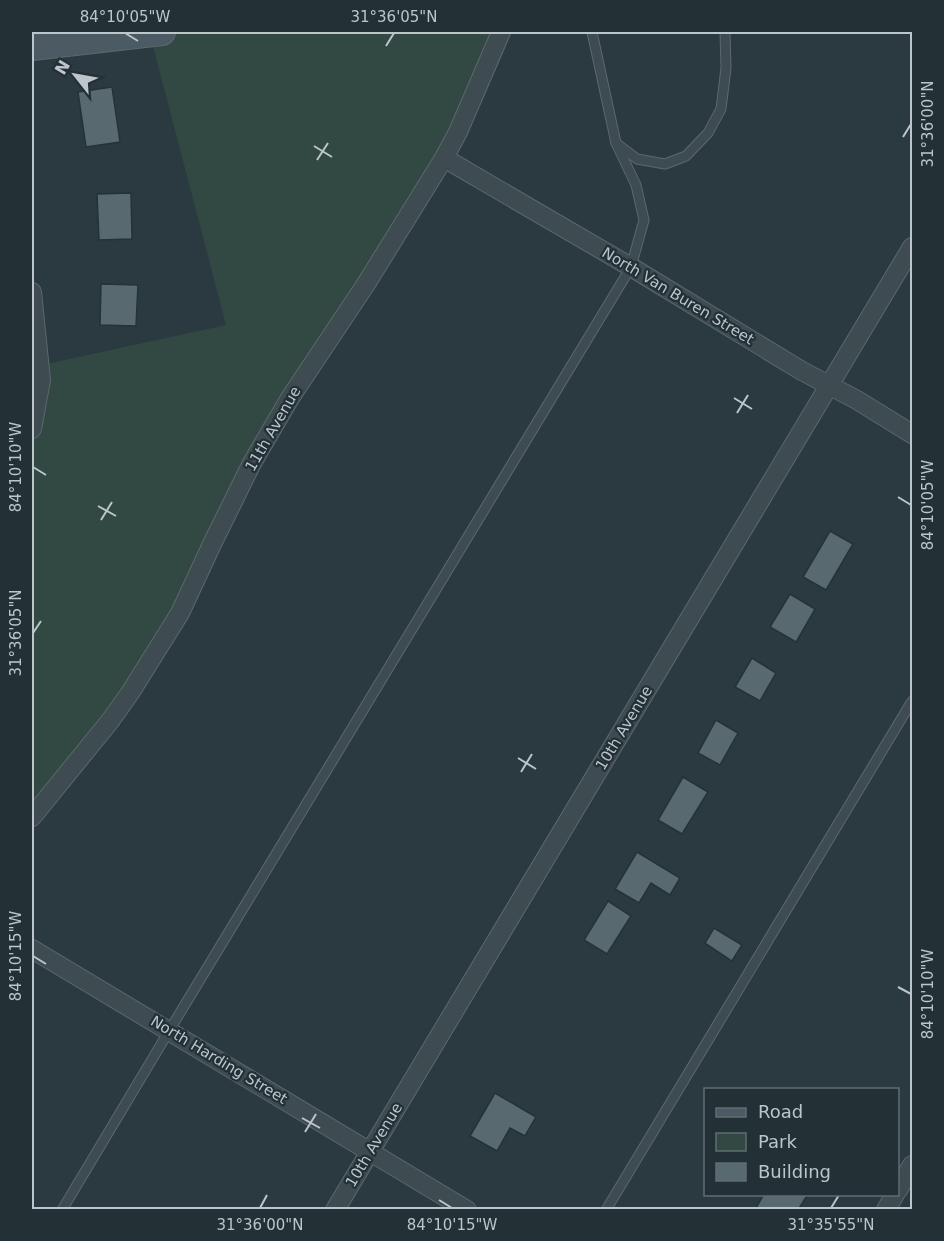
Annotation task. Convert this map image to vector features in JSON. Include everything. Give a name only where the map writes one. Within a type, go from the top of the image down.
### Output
[{"type":"main road","points":[[32,47],[148,32]]},
{"type":"street","name":"11th Avenue","points":[[32,817],[110,721],[180,613],[252,463],[290,398],[366,284],[444,158],[462,123],[501,32]]},
{"type":"street","name":"North Van Buren Street","points":[[444,158],[912,434]]},
{"type":"street","name":"10th Avenue","points":[[335,1209],[912,247]]},
{"type":"street","points":[[32,292],[41,380],[32,429]]},
{"type":"street","name":"North Harding Street","points":[[32,949],[467,1209]]},
{"type":"street","points":[[899,1187],[912,1165]]},
{"type":"street","points":[[885,1209],[893,1196]]},
{"type":"lane","points":[[62,1209],[631,267],[644,220],[636,185],[616,143],[592,32]]},
{"type":"lane","points":[[616,143],[637,159],[665,164],[686,156],[708,133],[721,109],[726,68],[725,32]]},
{"type":"lane","points":[[606,1209],[912,701]]},
{"type":"green space","points":[[179,32],[497,32],[454,132],[364,282],[177,611],[128,689],[32,812],[32,442],[46,364],[226,325],[150,35]]},
{"type":"building","points":[[112,87],[120,142],[86,147],[78,92]]},
{"type":"building","points":[[131,193],[132,239],[99,240],[97,194]]},
{"type":"building","points":[[101,284],[138,285],[136,326],[100,325]]},
{"type":"building","points":[[830,531],[853,544],[826,590],[803,577]]},
{"type":"building","points":[[790,594],[815,609],[796,642],[770,627]]},
{"type":"building","points":[[752,658],[776,673],[760,701],[735,687]]},
{"type":"building","points":[[716,720],[738,733],[720,765],[698,753]]},
{"type":"building","points":[[683,777],[708,792],[682,834],[658,820]]},
{"type":"building","points":[[637,852],[680,878],[670,895],[651,883],[639,903],[615,889]]},
{"type":"building","points":[[608,901],[631,916],[607,954],[584,940]]},
{"type":"building","points":[[714,928],[742,945],[732,961],[705,943]]},
{"type":"building","points":[[495,1093],[536,1117],[525,1136],[510,1128],[497,1151],[470,1136]]},
{"type":"building","points":[[763,1196],[807,1196],[798,1210],[755,1210]]}]
